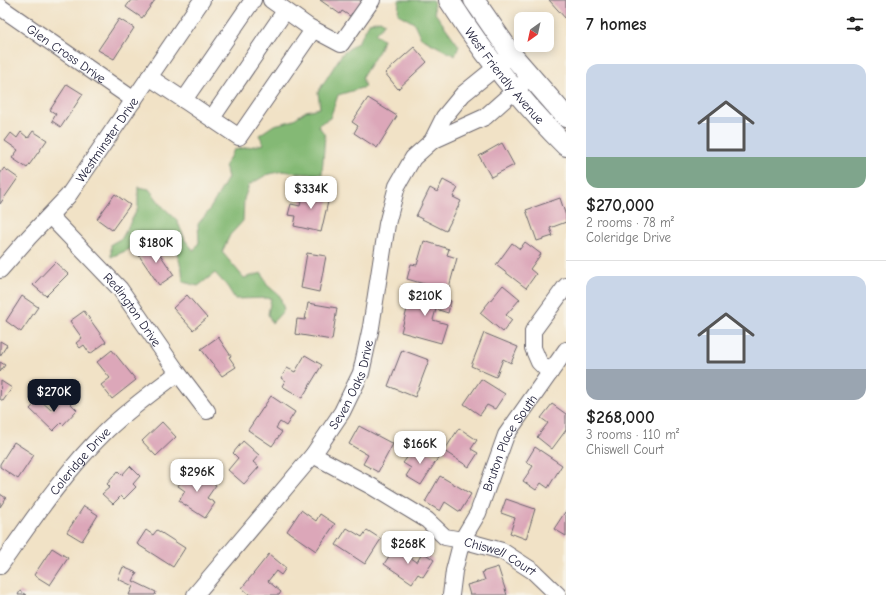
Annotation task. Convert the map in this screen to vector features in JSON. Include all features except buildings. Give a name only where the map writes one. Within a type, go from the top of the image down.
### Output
[{"type":"main road","name":"West Friendly Avenue","points":[[449,0],[495,68],[566,146]]},
{"type":"main road","name":"West Friendly Avenue","points":[[474,0],[512,55],[566,117]]},
{"type":"street","name":"Westminster Drive","points":[[0,270],[28,237],[68,196],[202,0]]},
{"type":"street","points":[[184,100],[253,0]]},
{"type":"street","points":[[271,0],[285,12],[313,30],[341,44],[372,0]]},
{"type":"street","name":"Glen Cross Drive","points":[[0,7],[134,100]]},
{"type":"street","points":[[212,118],[285,12]]},
{"type":"street","points":[[149,77],[239,136],[313,30]]},
{"type":"street","name":"Seven Oaks Drive","points":[[432,141],[444,117],[463,94],[512,55]]},
{"type":"street","name":"Seven Oaks Drive","points":[[195,595],[313,455],[342,412],[361,373],[372,327],[387,224],[396,186],[413,158],[432,141],[485,118],[530,77]]},
{"type":"street","name":"Redington Drive","points":[[50,216],[120,289],[206,411]]},
{"type":"street","points":[[550,373],[539,362],[533,348],[533,332],[566,286]]},
{"type":"street","name":"Bruton Place South","points":[[451,595],[454,571],[462,540],[478,513],[506,435],[566,350]]},
{"type":"street","name":"Coleridge Drive","points":[[0,566],[58,487],[106,431],[133,407],[178,373]]},
{"type":"street","name":"Chiswell Court","points":[[313,455],[372,486],[427,520],[444,537],[462,540],[502,551],[533,571],[558,595]]},
{"type":"green space","points":[[399,0],[433,0],[435,13],[459,46],[455,56],[421,38],[414,23],[398,14]]},
{"type":"green space","points":[[380,20],[385,23],[375,34],[383,39],[380,49],[362,77],[365,87],[338,95],[330,118],[318,125],[325,135],[322,174],[282,171],[266,175],[249,185],[244,199],[243,221],[230,235],[222,252],[244,278],[262,273],[267,285],[280,296],[284,310],[272,323],[268,314],[271,298],[235,299],[227,286],[215,273],[198,286],[183,282],[182,270],[174,243],[160,235],[141,232],[130,249],[111,257],[111,244],[122,238],[138,208],[138,187],[149,189],[163,207],[177,220],[185,240],[194,251],[199,242],[198,224],[208,212],[228,178],[225,165],[234,150],[264,144],[259,135],[274,125],[291,121],[306,111],[320,108],[318,92],[342,54],[358,42],[370,22]]}]
